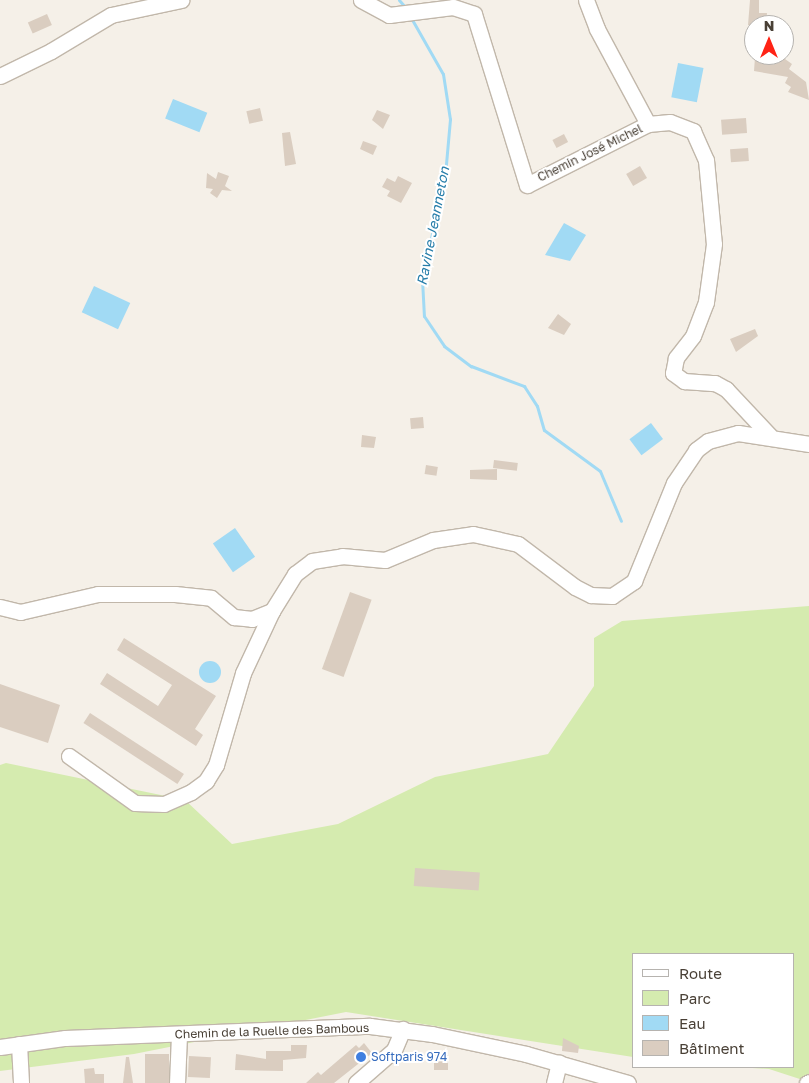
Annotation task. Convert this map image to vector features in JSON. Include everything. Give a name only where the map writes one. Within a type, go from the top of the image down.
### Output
[{"type":"street","points":[[0,76],[111,15],[181,0]]},
{"type":"street","name":"Chemin José Michel","points":[[361,0],[376,11],[408,13],[452,7],[474,14],[527,185],[648,124],[684,124],[698,137],[706,160],[714,244],[706,302],[693,336],[676,358],[673,373],[684,381],[715,383],[726,389],[770,436]]},
{"type":"street","points":[[586,0],[597,29],[648,124]]},
{"type":"street","points":[[69,756],[135,803],[164,804],[191,792],[206,782],[216,765],[249,657],[272,611],[295,574],[312,560],[342,556],[386,560],[433,540],[467,534],[502,538],[518,544],[575,587],[591,595],[612,596],[634,581],[674,483],[696,450],[723,435],[770,436],[809,444]]},
{"type":"street","points":[[0,607],[20,612],[98,594],[134,592],[204,596],[242,620],[272,611]]},
{"type":"street","name":"Chemin de la Ruelle des Bambous","points":[[0,1047],[19,1044],[342,1026],[403,1029],[559,1063],[628,1083]]},
{"type":"street","points":[[356,1083],[394,1050],[403,1029]]},
{"type":"street","points":[[177,1083],[179,1035]]},
{"type":"street","points":[[19,1044],[21,1083]]},
{"type":"street","points":[[554,1083],[559,1063]]},
{"type":"green space","points":[[809,606],[809,1082],[769,1069],[753,1068],[794,1068],[794,953],[632,953],[632,1057],[346,1012],[134,1054],[0,1071],[0,765],[6,763],[185,800],[232,844],[338,824],[435,777],[548,754],[594,686],[594,638],[622,621]]},
{"type":"water","points":[[678,63],[704,68],[697,102],[671,97]]},
{"type":"water","points":[[173,99],[207,113],[199,132],[165,118]]},
{"type":"water","points":[[564,223],[586,235],[570,261],[545,255]]},
{"type":"water","points":[[94,286],[130,303],[118,329],[82,312]]},
{"type":"water","points":[[651,423],[663,439],[641,455],[629,439]]},
{"type":"water","points":[[235,528],[255,557],[233,572],[213,543]]},
{"type":"water","points":[[206,661],[214,661],[221,668],[221,676],[214,683],[206,683],[199,676],[199,668]]},
{"type":"building","points":[[750,0],[759,0],[759,13],[767,13],[767,15],[749,15]]},
{"type":"building","points":[[47,14],[52,25],[33,34],[28,23]]},
{"type":"building","points":[[754,65],[791,65],[789,69],[806,82],[809,100],[788,92],[791,87],[785,83],[788,77],[754,71]]},
{"type":"building","points":[[260,108],[263,121],[249,124],[246,111]]},
{"type":"building","points":[[377,110],[390,115],[383,129],[372,120]]},
{"type":"building","points":[[746,118],[747,133],[722,135],[721,120]]},
{"type":"building","points":[[290,132],[296,164],[285,166],[282,133]]},
{"type":"building","points":[[564,134],[568,142],[557,148],[552,140]]},
{"type":"building","points":[[363,141],[377,146],[373,155],[360,149]]},
{"type":"building","points":[[748,148],[749,161],[731,162],[730,149]]},
{"type":"building","points":[[640,166],[647,178],[633,186],[626,174]]},
{"type":"building","points":[[218,172],[229,176],[225,186],[232,191],[222,190],[217,198],[210,193],[213,189],[206,188],[207,173],[216,179]]},
{"type":"building","points":[[398,176],[412,183],[401,203],[387,196],[390,191],[382,187],[387,178],[395,182]]},
{"type":"building","points":[[558,314],[571,324],[564,335],[548,328]]},
{"type":"building","points":[[755,329],[758,336],[736,352],[730,339]]},
{"type":"building","points":[[423,417],[424,428],[411,429],[410,418]]},
{"type":"building","points":[[362,435],[376,437],[374,448],[361,447]]},
{"type":"building","points":[[494,460],[518,463],[517,471],[493,468]]},
{"type":"building","points":[[426,465],[438,467],[436,476],[425,474]]},
{"type":"building","points":[[497,469],[497,480],[470,479],[470,470]]},
{"type":"building","points":[[350,592],[372,600],[344,677],[322,669]]},
{"type":"building","points":[[124,638],[216,696],[195,729],[203,735],[196,746],[100,684],[107,673],[158,706],[172,685],[117,650]]},
{"type":"building","points":[[0,684],[60,705],[48,743],[0,727]]},
{"type":"building","points":[[90,713],[184,774],[177,784],[83,723]]},
{"type":"building","points":[[415,868],[480,873],[479,890],[414,886]]},
{"type":"building","points":[[563,1038],[579,1046],[578,1053],[562,1051]]},
{"type":"building","points":[[364,1043],[372,1053],[334,1083],[306,1083],[318,1072],[321,1075],[356,1045],[359,1048]]},
{"type":"building","points":[[291,1045],[307,1045],[306,1058],[283,1060],[283,1071],[235,1070],[236,1054],[266,1059],[266,1051],[291,1051]]},
{"type":"building","points":[[145,1054],[169,1054],[169,1083],[145,1083]]},
{"type":"building","points":[[434,1055],[448,1055],[448,1070],[434,1070]]},
{"type":"building","points":[[189,1056],[211,1057],[210,1078],[188,1077]]},
{"type":"building","points":[[126,1057],[129,1057],[133,1083],[123,1083]]},
{"type":"building","points":[[94,1068],[95,1074],[104,1074],[104,1083],[85,1083],[84,1069]]},
{"type":"waterway","name":"Ravine Jeanneton","points":[[399,0],[406,8]]},
{"type":"waterway","name":"Ravine Jeanneton","points":[[410,16],[443,74],[450,119],[445,175],[422,279],[424,316],[444,346],[471,366],[524,386],[537,406],[544,430],[600,471],[621,521]]},
{"type":"place","name":"Softparis 974","points":[[361,1057]]}]
